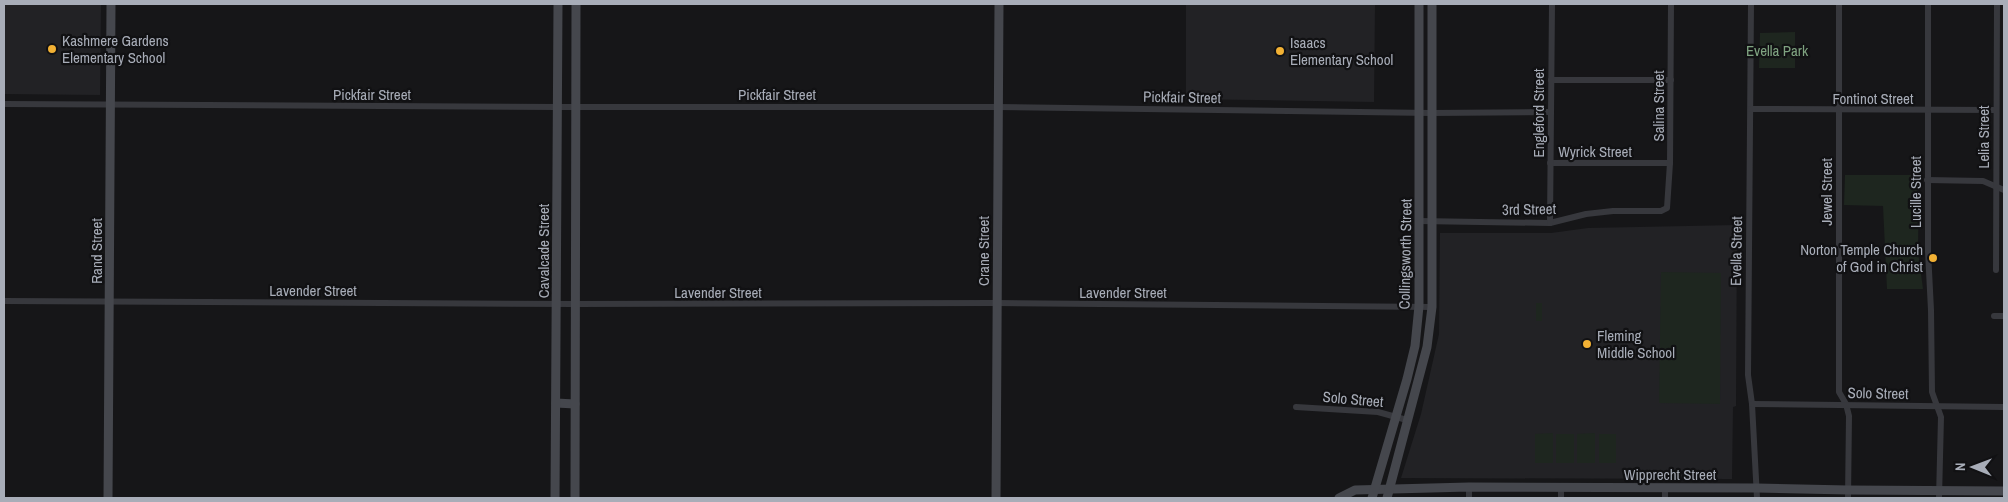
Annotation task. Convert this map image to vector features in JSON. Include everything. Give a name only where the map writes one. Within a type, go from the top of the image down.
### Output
[{"type":"main road","name":"Rand Street","points":[[108,498],[111,4]]},
{"type":"main road","name":"Cavalcade Street","points":[[555,498],[558,4]]},
{"type":"main road","points":[[575,498],[576,4]]},
{"type":"main road","name":"Crane Street","points":[[996,498],[999,4]]},
{"type":"main road","name":"Collingsworth Street","points":[[1372,494],[1415,346],[1419,306],[1420,4]]},
{"type":"main road","name":"Collingsworth Street","points":[[1388,494],[1427,347],[1432,307],[1432,4]]},
{"type":"main road","points":[[557,205],[575,206]]},
{"type":"main road","points":[[556,403],[575,404]]},
{"type":"main road","name":"Wipprecht Street","points":[[1339,498],[1355,490],[1372,494],[1388,494],[1469,487],[1561,488],[1665,493],[1757,488],[1848,494],[1939,495],[2004,491]]},
{"type":"street","name":"Engleford Street","points":[[1550,223],[1552,4]]},
{"type":"street","name":"Salina Street","points":[[1667,208],[1670,163],[1671,4]]},
{"type":"street","name":"Evella Street","points":[[1751,4],[1748,375],[1752,404],[1756,498]]},
{"type":"street","name":"Jewel Street","points":[[1839,4],[1839,392],[1846,404],[1849,416],[1848,494]]},
{"type":"street","name":"Lucille Street","points":[[1928,4],[1927,180],[1932,392],[1941,417],[1939,495]]},
{"type":"street","name":"Lelia Street","points":[[1996,270],[1997,4]]},
{"type":"street","points":[[1551,80],[1670,80]]},
{"type":"street","points":[[1996,93],[2004,93]]},
{"type":"street","name":"Pickfair Street","points":[[4,104],[998,107],[1431,113],[1550,112]]},
{"type":"street","name":"Fontinot Street","points":[[1751,110],[1996,110]]},
{"type":"street","name":"Wyrick Street","points":[[1550,163],[1670,163]]},
{"type":"street","points":[[1927,180],[1984,181],[2004,190]]},
{"type":"street","name":"3rd Street","points":[[1419,221],[1550,223],[1586,214],[1613,211],[1661,211],[1667,208]]},
{"type":"street","name":"Lavender Street","points":[[4,301],[1432,307]]},
{"type":"street","points":[[1994,316],[2004,316]]},
{"type":"street","name":"Solo Street","points":[[1752,404],[2004,407]]},
{"type":"street","name":"Solo Street","points":[[1296,407],[1378,412],[1408,420]]},
{"type":"street","points":[[1469,487],[1469,498]]},
{"type":"street","points":[[1561,488],[1561,498]]},
{"type":"shaded area","name":"Kashmere Gardens Elementary School","points":[[4,4],[101,4],[100,95],[4,94]]},
{"type":"shaded area","name":"Isaacs Elementary School","points":[[1186,4],[1375,4],[1374,102],[1186,99]]},
{"type":"shaded area","name":"Fleming Middle School","points":[[1737,225],[1736,406],[1733,407],[1732,479],[1401,478],[1421,414],[1439,334],[1440,233],[1551,233],[1588,228]]},
{"type":"green space","name":"Evella Park","points":[[1795,32],[1795,68],[1759,68],[1760,33]]},
{"type":"green space","points":[[1845,175],[1919,175],[1918,251],[1923,289],[1887,289],[1883,206],[1844,205]]},
{"type":"green space","points":[[1661,272],[1721,273],[1720,404],[1659,403]]},
{"type":"green space","points":[[1536,303],[1542,303],[1542,321],[1536,321]]},
{"type":"green space","points":[[1553,433],[1553,463],[1535,463],[1535,434]]},
{"type":"green space","points":[[1595,433],[1595,463],[1577,463],[1577,434]]},
{"type":"green space","points":[[1556,434],[1574,434],[1574,463],[1556,463]]},
{"type":"green space","points":[[1599,434],[1616,434],[1616,463],[1599,463]]},
{"type":"place","name":"Kashmere Gardens Elementary School","points":[[52,49]]},
{"type":"place","name":"Isaacs Elementary School","points":[[1280,51]]},
{"type":"place","name":"Norton Temple Church of God in Christ","points":[[1933,258]]},
{"type":"place","name":"Fleming Middle School","points":[[1587,344]]}]
